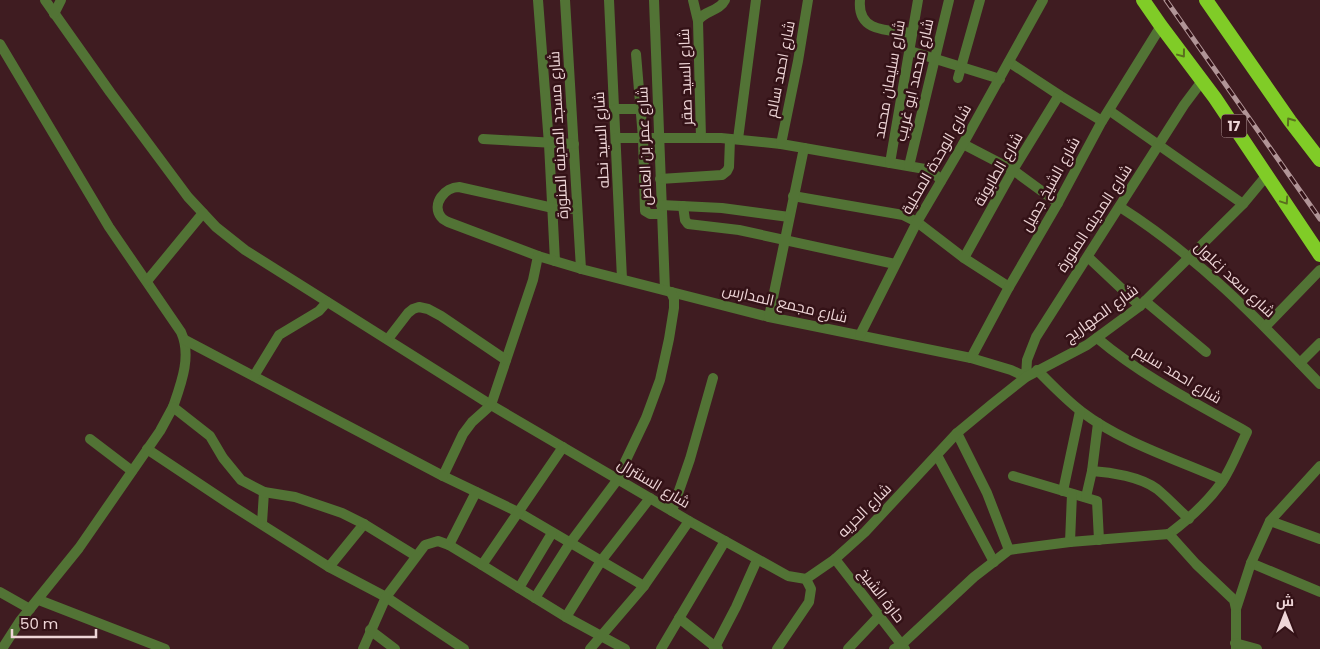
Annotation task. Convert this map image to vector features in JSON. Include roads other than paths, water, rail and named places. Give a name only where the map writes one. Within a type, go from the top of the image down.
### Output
[{"type":"highway","name":"17","points":[[1143,0],[1202,81],[1320,255]]},
{"type":"highway","points":[[1206,0],[1290,121],[1320,160]]},
{"type":"street","name":"شارع السنترال","points":[[45,0],[188,197],[216,227],[245,250],[491,404],[689,522],[788,576],[806,580]]},
{"type":"street","points":[[54,14],[61,0]]},
{"type":"street","points":[[538,0],[553,208],[554,261]]},
{"type":"street","name":"شارع مسجد المدينه المنورة","points":[[564,0],[581,269]]},
{"type":"street","name":"شارع السيد نحله","points":[[610,0],[622,279]]},
{"type":"street","name":"شارع عمر بن العاص","points":[[535,598],[570,543],[617,479],[646,418],[660,380],[672,321],[674,298],[668,291],[661,210],[654,0]]},
{"type":"street","points":[[693,0],[698,21]]},
{"type":"street","name":"شارع السيد صقر","points":[[701,138],[698,21],[702,15],[718,8],[725,0]]},
{"type":"street","points":[[660,180],[722,175],[727,171],[734,139],[756,0]]},
{"type":"street","name":"شارع احمد سالم","points":[[781,144],[800,52],[808,0]]},
{"type":"street","points":[[860,0],[859,11],[863,20],[872,26],[880,29],[912,33]]},
{"type":"street","name":"شارع سليمان محمد","points":[[890,163],[918,0]]},
{"type":"street","name":"شارع محمد ابو غريب","points":[[909,166],[949,0]]},
{"type":"street","points":[[958,78],[980,0]]},
{"type":"street","name":"شارع الوحدة المحلية","points":[[860,336],[895,264],[1043,0]]},
{"type":"street","name":"شارع الشيخ جميل","points":[[970,358],[1102,121],[1110,111],[1161,26]]},
{"type":"street","points":[[0,46],[109,227],[181,332],[185,340],[186,354],[173,407],[160,431],[79,548],[10,634],[2,649]]},
{"type":"street","points":[[910,51],[1000,79]]},
{"type":"street","points":[[636,54],[643,138],[646,211],[650,214],[683,206],[722,208],[789,217]]},
{"type":"street","points":[[1009,62],[1102,121]]},
{"type":"street","name":"شارع المدينه المنورة","points":[[1026,377],[1027,360],[1031,346],[1202,81]]},
{"type":"street","name":"شارع الطابونة","points":[[964,258],[1013,170],[1059,95]]},
{"type":"street","points":[[615,109],[641,109]]},
{"type":"street","points":[[1110,111],[1243,204]]},
{"type":"street","points":[[616,138],[734,139],[781,144],[926,169],[941,181]]},
{"type":"street","points":[[483,139],[574,144]]},
{"type":"street","points":[[963,144],[1013,170],[1058,202]]},
{"type":"street","points":[[769,317],[804,148]]},
{"type":"street","name":"شارع الصهاريج","points":[[937,455],[957,433],[1026,377],[1097,338],[1142,303],[1243,204],[1267,175]]},
{"type":"street","name":"شارع مجمع المدارس","points":[[577,209],[553,208],[459,187],[448,189],[443,193],[439,202],[441,217],[448,222],[554,261],[769,317],[970,358],[1026,377]]},
{"type":"street","points":[[794,196],[903,214],[918,222],[964,258],[1009,287]]},
{"type":"street","points":[[683,206],[685,220],[688,224],[739,230],[895,264]]},
{"type":"street","name":"شارع سعد زغلول","points":[[1120,207],[1190,257],[1265,327],[1320,384]]},
{"type":"street","points":[[147,281],[203,213]]},
{"type":"street","points":[[442,476],[463,434],[472,422],[491,404],[533,280],[538,256]]},
{"type":"street","points":[[1088,257],[1142,303],[1206,352]]},
{"type":"street","points":[[1265,327],[1320,270]]},
{"type":"street","points":[[254,376],[279,335],[319,312],[327,302]]},
{"type":"street","points":[[388,339],[408,313],[420,307],[441,316],[506,360]]},
{"type":"street","name":"شارع احمد سليم","points":[[1097,338],[1146,374],[1247,432],[1223,480]]},
{"type":"street","points":[[185,340],[442,476],[518,512],[644,586]]},
{"type":"street","points":[[1300,363],[1320,343]]},
{"type":"street","points":[[900,648],[974,577],[1009,550],[1070,542],[1169,534],[1207,501],[1223,480],[1126,438],[1098,423],[1080,411],[1037,370]]},
{"type":"street","points":[[672,511],[690,459],[713,378]]},
{"type":"street","points":[[173,407],[210,436],[223,458],[241,480],[264,492],[295,497],[319,504],[364,524],[416,556]]},
{"type":"street","points":[[1070,542],[1067,492],[1080,411]]},
{"type":"street","points":[[1086,497],[1092,471],[1098,423]]},
{"type":"street","points":[[957,433],[987,493],[1009,550]]},
{"type":"street","points":[[90,439],[132,471]]},
{"type":"street","points":[[482,565],[563,447]]},
{"type":"street","points":[[147,449],[329,567],[386,597],[464,649]]},
{"type":"street","points":[[937,455],[994,562]]},
{"type":"street","name":"شارع الحريه","points":[[806,580],[835,559],[865,532],[937,455]]},
{"type":"street","points":[[1236,609],[1250,563],[1270,521],[1320,466]]},
{"type":"street","points":[[1092,471],[1107,472],[1131,478],[1155,488],[1188,519]]},
{"type":"street","points":[[1013,476],[1098,502],[1099,540]]},
{"type":"street","points":[[262,524],[264,492]]},
{"type":"street","points":[[449,545],[476,492]]},
{"type":"street","points":[[566,617],[601,561],[650,498]]},
{"type":"street","points":[[1270,521],[1320,539]]},
{"type":"street","points":[[590,649],[644,586],[689,522]]},
{"type":"street","points":[[329,567],[364,524]]},
{"type":"street","points":[[519,588],[552,533]]},
{"type":"street","points":[[1169,534],[1196,564],[1234,600],[1236,609],[1236,646],[1258,649]]},
{"type":"street","points":[[363,649],[386,597],[425,545],[438,541],[449,545],[566,617],[625,649]]},
{"type":"street","points":[[661,649],[725,541]]},
{"type":"street","name":"حارة الشيخ","points":[[835,559],[880,615],[900,648]]},
{"type":"street","points":[[679,618],[716,648],[757,560]]},
{"type":"street","points":[[1250,563],[1320,592]]},
{"type":"street","points":[[777,649],[809,602],[811,589],[806,580]]},
{"type":"street","points":[[0,592],[30,609]]},
{"type":"street","points":[[39,600],[165,649]]},
{"type":"street","points":[[848,649],[880,615]]},
{"type":"street","points":[[370,630],[395,649]]},
{"type":"railway","points":[[1166,0],[1320,219]]}]
